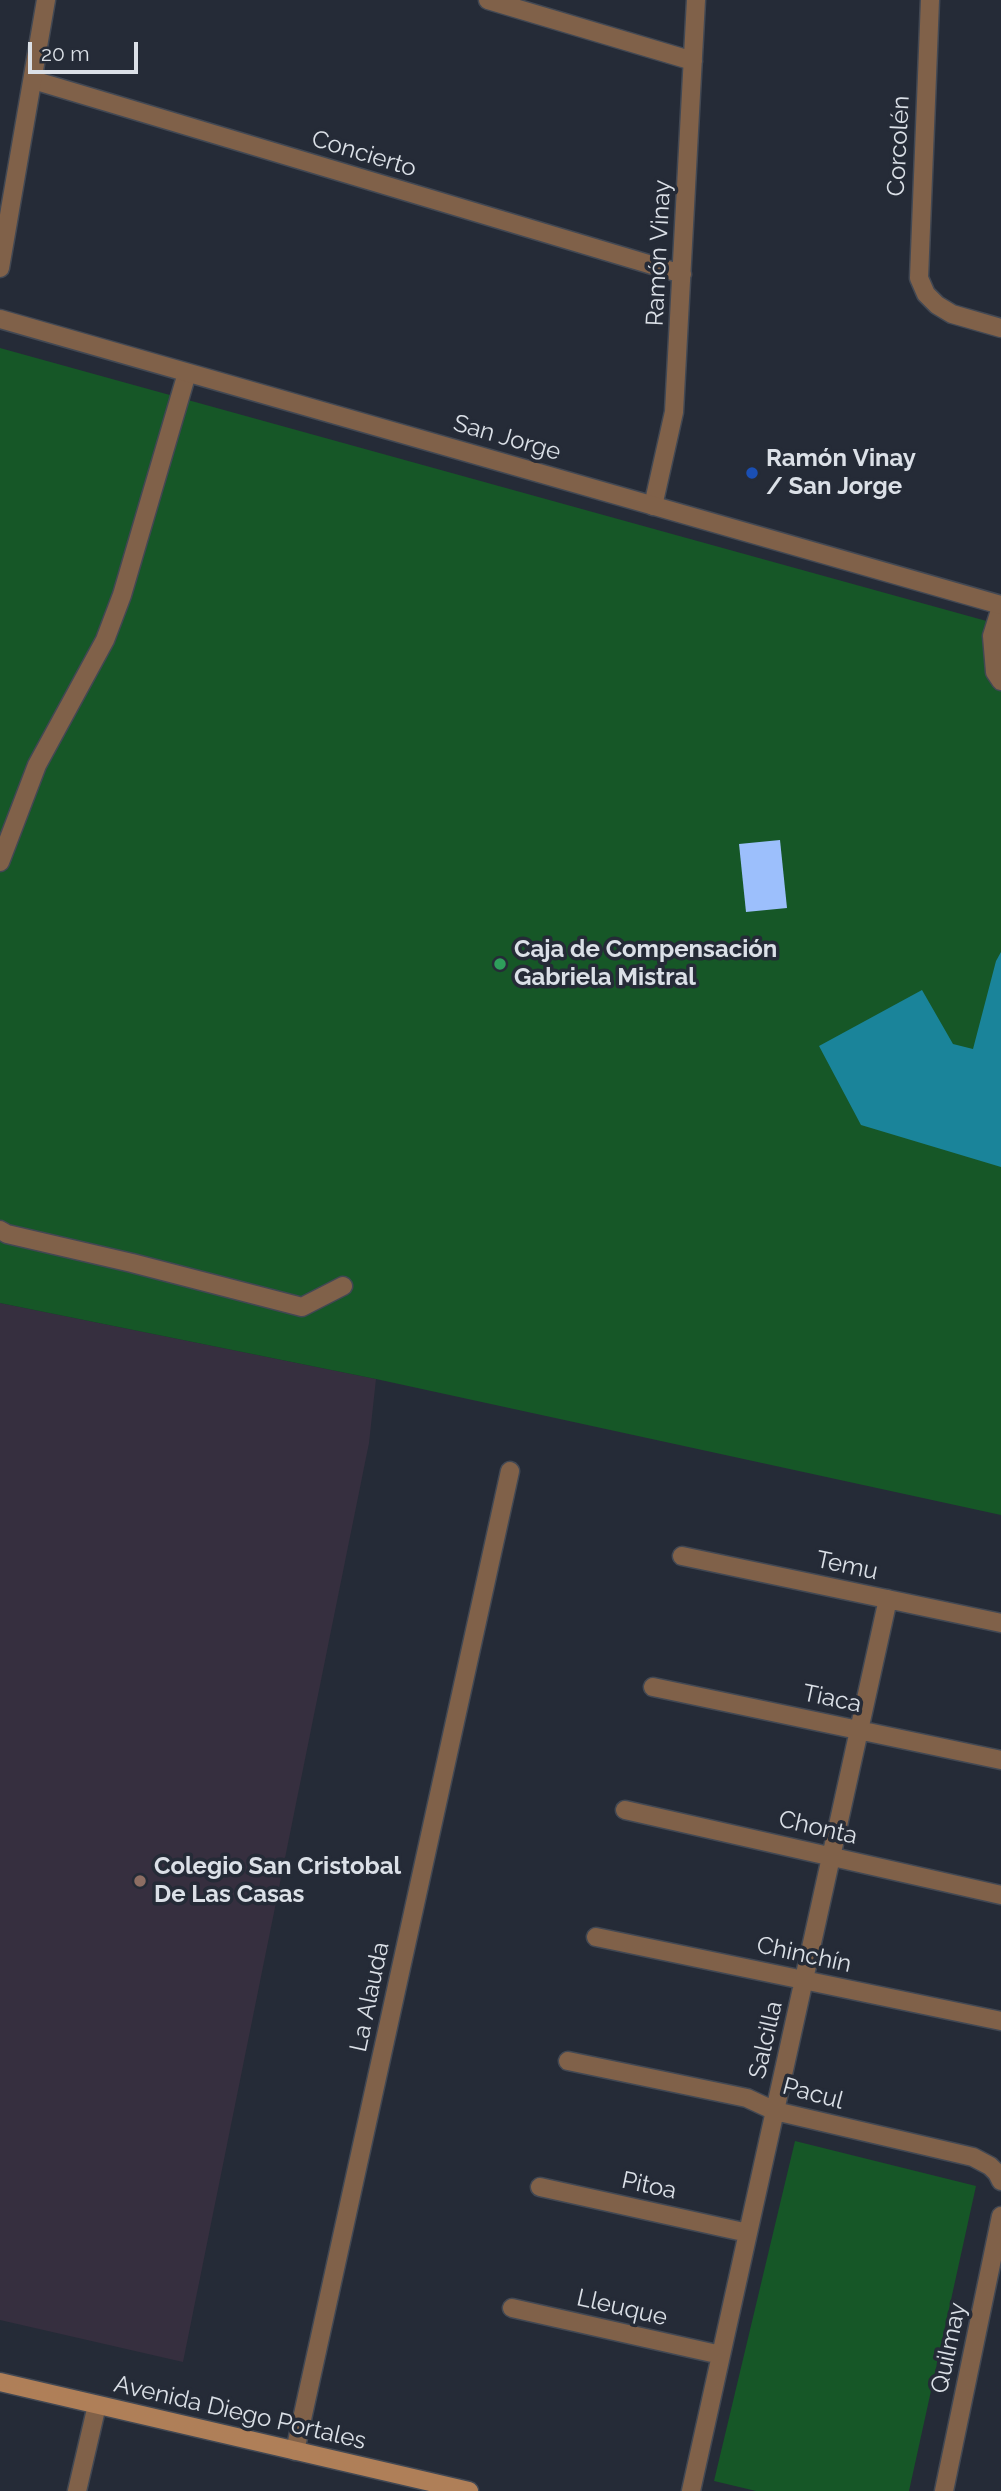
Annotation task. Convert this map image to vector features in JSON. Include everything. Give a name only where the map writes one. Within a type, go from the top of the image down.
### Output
[{"type":"main road","name":"Avenida Diego Portales","points":[[0,2382],[470,2491]]},
{"type":"street","points":[[0,268],[46,0]]},
{"type":"street","points":[[488,0],[693,61]]},
{"type":"street","name":"Ramón Vinay","points":[[653,506],[674,412],[696,0]]},
{"type":"street","name":"Corcolén","points":[[930,0],[919,278],[926,294],[937,305],[952,314],[1001,328]]},
{"type":"street","name":"Concierto","points":[[33,80],[682,274]]},
{"type":"street","name":"San Jorge","points":[[0,319],[1001,606]]},
{"type":"street","points":[[0,862],[37,765],[106,640],[122,595],[187,373]]},
{"type":"street","points":[[1001,606],[992,636],[995,672],[1001,681]]},
{"type":"street","points":[[0,1230],[7,1234],[302,1307],[343,1286]]},
{"type":"street","name":"La Alauda","points":[[295,2451],[510,1471]]},
{"type":"street","name":"Temu","points":[[682,1556],[1001,1623]]},
{"type":"street","name":"Salcilla","points":[[691,2491],[888,1599]]},
{"type":"street","name":"Tiaca","points":[[653,1687],[1001,1760]]},
{"type":"street","name":"Chonta","points":[[625,1810],[1001,1895]]},
{"type":"street","name":"Chinchín","points":[[596,1937],[1001,2021]]},
{"type":"street","name":"Pacul","points":[[568,2061],[747,2098],[775,2111],[973,2157],[983,2160],[1000,2175]]},
{"type":"street","name":"Pitoa","points":[[540,2187],[748,2233]]},
{"type":"street","name":"Quilmay","points":[[944,2491],[1001,2216]]},
{"type":"street","name":"Lleuque","points":[[512,2308],[721,2355]]},
{"type":"street","points":[[77,2491],[97,2405]]},
{"type":"shaded area","name":"Colegio San Cristobal De Las Casas","points":[[0,1303],[376,1379],[369,1443],[183,2362],[0,2320]]},
{"type":"green space","name":"Caja de Compensación Gabriela Mistral","points":[[0,348],[1001,625],[1001,1515],[376,1379],[0,1303]]},
{"type":"green space","points":[[795,2141],[976,2186],[909,2491],[756,2491],[714,2481]]},
{"type":"water","name":"Caja de Compensación Gabriela Mistral","points":[[1001,952],[1001,1167],[861,1125],[819,1046],[922,990],[953,1044],[973,1049],[996,961]]},
{"type":"building","points":[[780,840],[787,908],[746,912],[739,844]]},
{"type":"place","name":"Ramón Vinay / San Jorge","points":[[752,473]]},
{"type":"place","name":"Caja de Compensación Gabriela Mistral","points":[[500,964]]},
{"type":"place","name":"Colegio San Cristobal De Las Casas","points":[[140,1881]]}]
